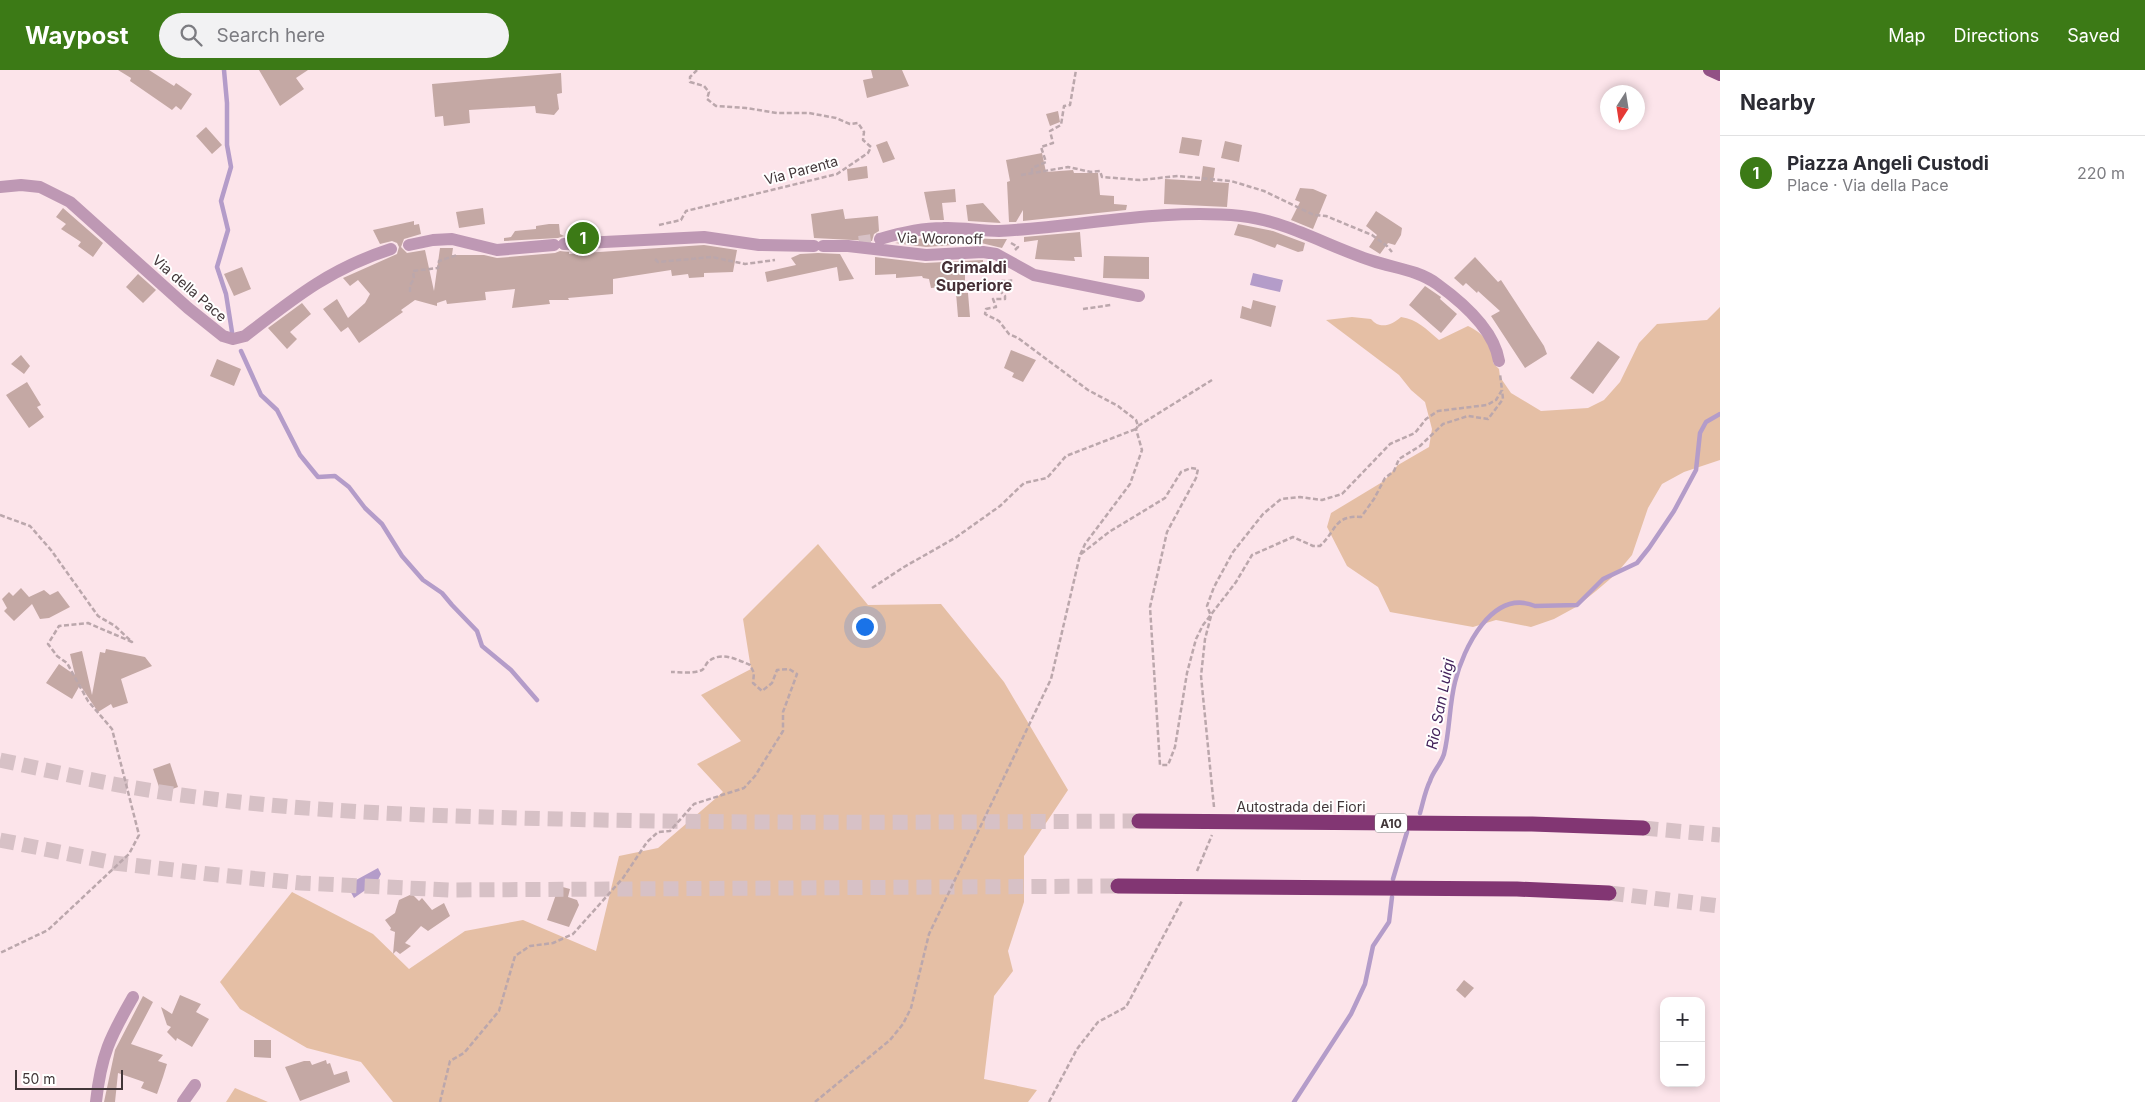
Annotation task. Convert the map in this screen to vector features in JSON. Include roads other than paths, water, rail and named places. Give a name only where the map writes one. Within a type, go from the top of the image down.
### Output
[{"type":"highway","name":"Autostrada dei Fiori","points":[[1139,821],[1542,824],[1643,828]]},
{"type":"highway","points":[[1118,886],[1517,889],[1610,893]]},
{"type":"main road","points":[[1709,70],[1720,75]]},
{"type":"street","name":"Via della Pace","points":[[0,187],[21,185],[40,187],[70,202],[188,308],[223,336],[233,339],[245,336],[324,277],[364,258],[391,249]]},
{"type":"street","points":[[880,239],[915,230],[943,228],[998,231],[1198,214],[1242,216],[1268,222],[1374,262],[1420,275],[1436,283],[1478,320],[1492,338],[1499,361]]},
{"type":"street","name":"Via Woronoff","points":[[409,245],[433,240],[452,239],[497,250],[704,237],[787,246],[854,244],[926,255],[982,252],[998,254],[1034,275],[1139,296]]},
{"type":"street","points":[[96,1102],[99,1072],[112,1033],[133,996]]},
{"type":"street","points":[[183,1102],[195,1084]]},
{"type":"waterway","points":[[224,70],[227,103],[227,145],[231,167],[221,201],[228,230],[217,267],[226,294],[232,332]]},
{"type":"waterway","points":[[241,351],[261,395],[277,410],[300,455],[318,477],[335,476],[349,487],[365,508],[382,524],[402,556],[423,580],[442,593],[477,631],[482,646],[511,670],[537,700]]},
{"type":"waterway","name":"Rio San Luigi","points":[[1420,813],[1428,785],[1444,754],[1453,691],[1459,669],[1472,639],[1482,625],[1493,613],[1505,606],[1520,603],[1535,606],[1577,605],[1603,579],[1637,563],[1674,511],[1696,470],[1700,433],[1706,422],[1720,414]]},
{"type":"waterway","name":"Rio San Luigi","points":[[1393,879],[1407,832]]},
{"type":"waterway","name":"Rio San Luigi","points":[[1294,1102],[1351,1014],[1365,984],[1373,946],[1389,922],[1392,897]]},
{"type":"tunnel","points":[[859,242],[880,239]]},
{"type":"tunnel","points":[[0,760],[158,792],[275,806],[417,815],[704,822],[1139,821]]},
{"type":"tunnel","points":[[1643,828],[1720,835]]},
{"type":"tunnel","points":[[0,840],[114,863],[209,874],[300,883],[450,890],[1118,886]]},
{"type":"tunnel","points":[[1609,893],[1720,906]]},
{"type":"place","name":"Piazza Angeli Custodi","points":[[583,238]]},
{"type":"district","name":"Grimaldi Superiore","points":[[974,276]]}]
